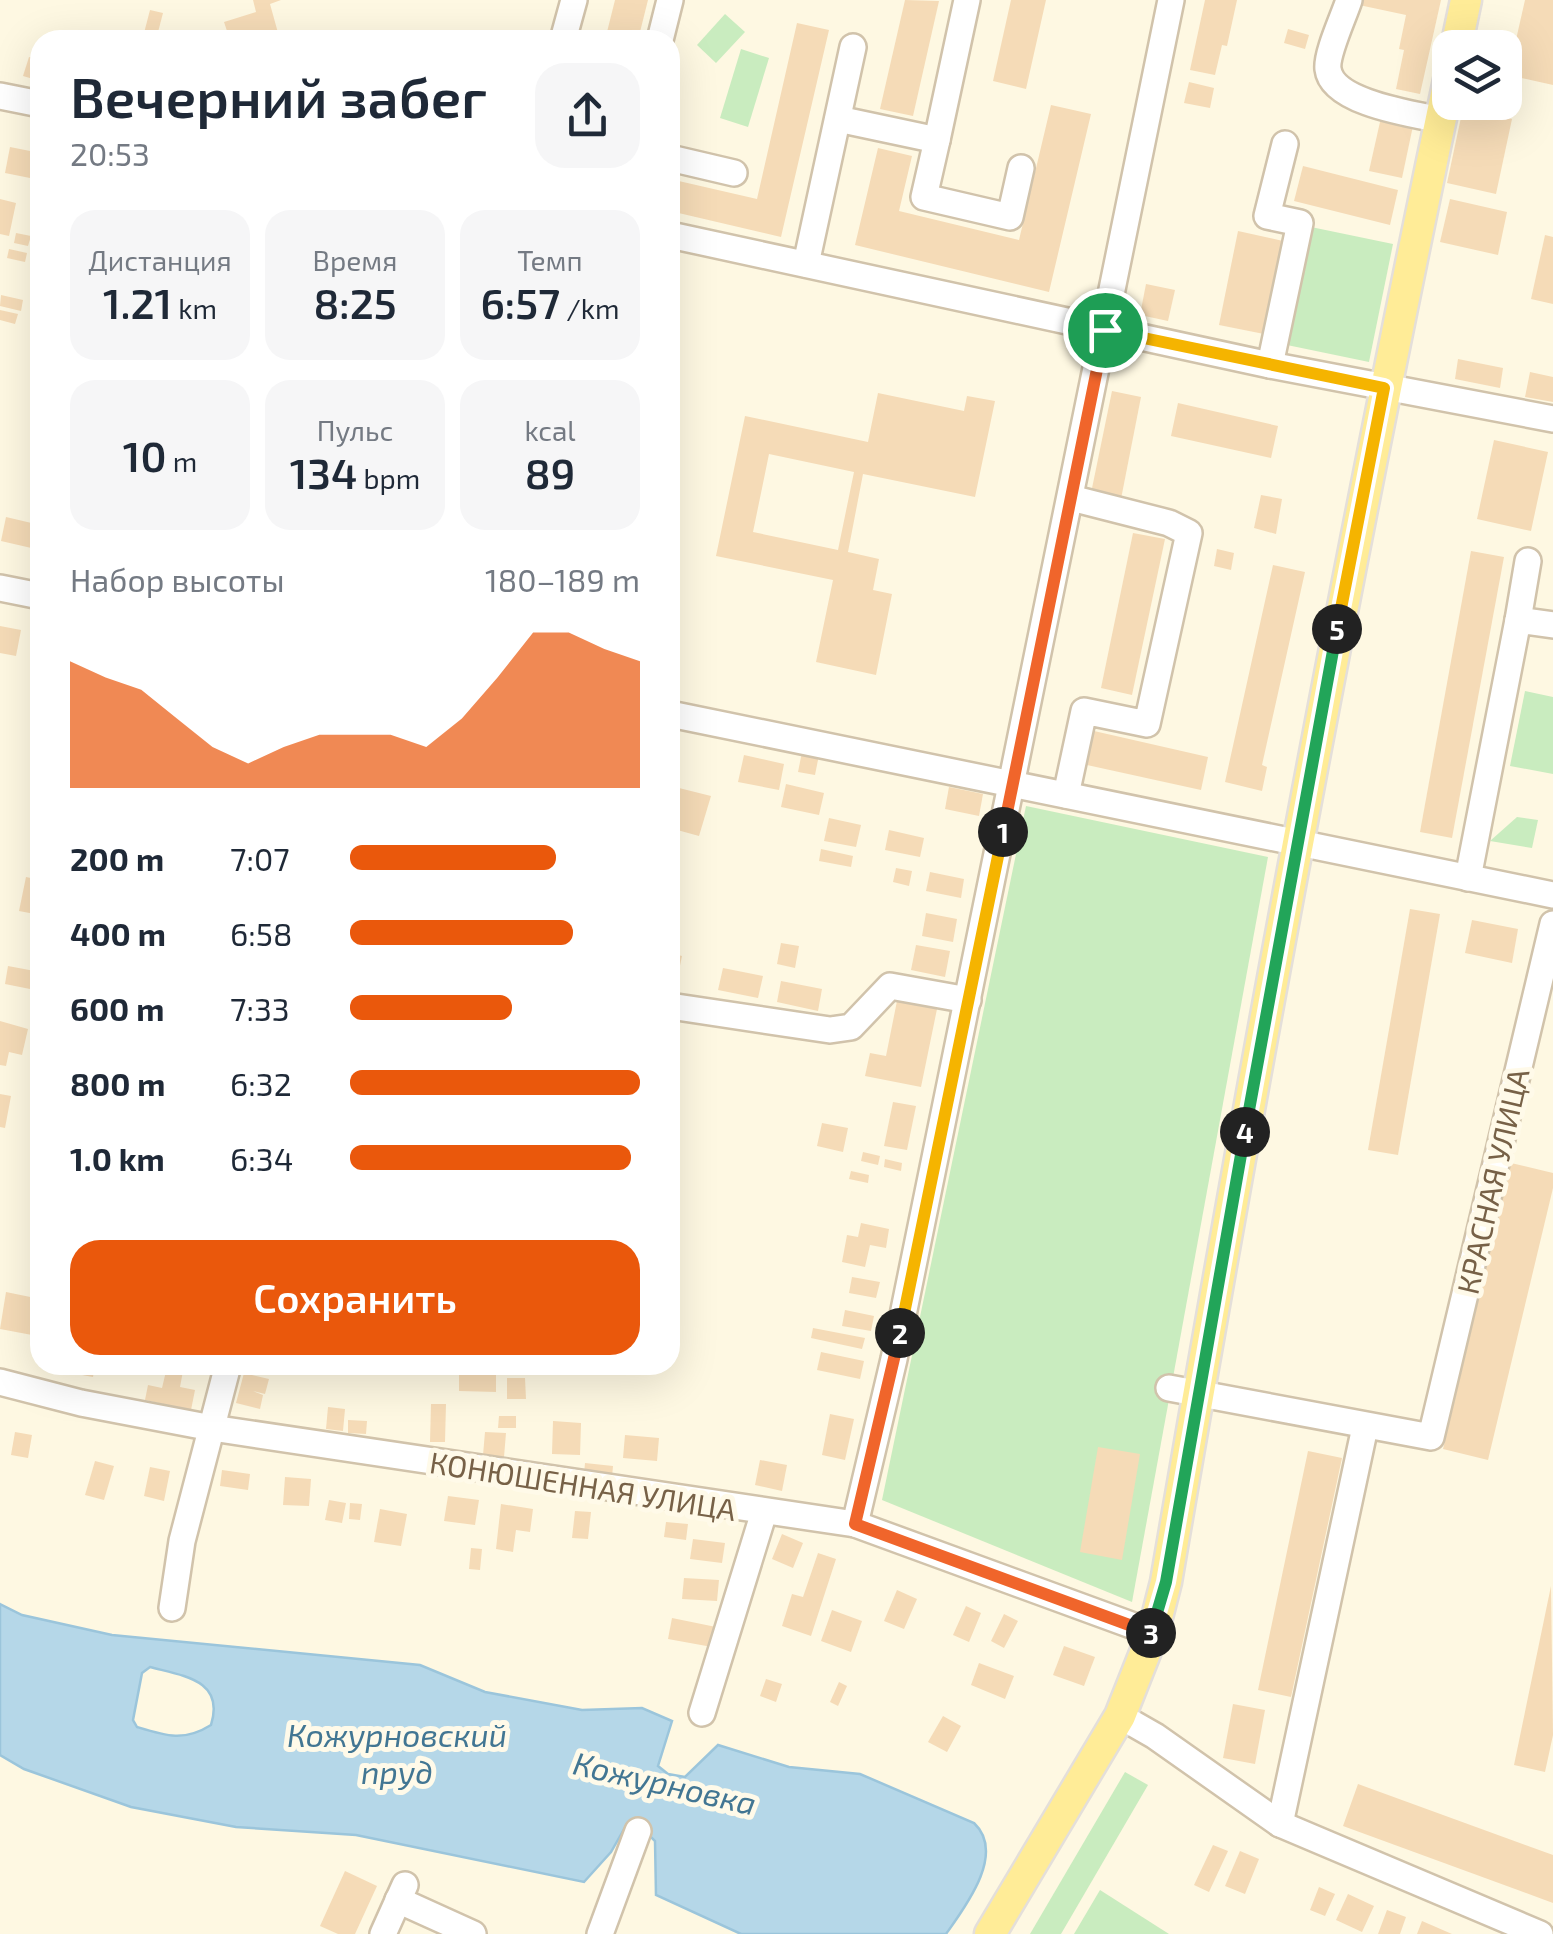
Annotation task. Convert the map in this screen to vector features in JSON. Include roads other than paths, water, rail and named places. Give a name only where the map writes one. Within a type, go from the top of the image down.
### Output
[{"type":"main road","points":[[1460,30],[1466,0]]},
{"type":"main road","points":[[990,1934],[1120,1716],[1153,1633],[1166,1582],[1184,1390],[1440,120]]},
{"type":"street","points":[[566,30],[574,0]]},
{"type":"street","points":[[662,30],[670,0]]},
{"type":"street","points":[[967,0],[924,198],[1010,217],[1021,168]]},
{"type":"street","points":[[855,1524],[901,1370],[968,1000],[1171,0]]},
{"type":"street","points":[[1349,0],[1328,67],[1334,84],[1362,102],[1432,118]]},
{"type":"street","points":[[806,264],[854,47]]},
{"type":"street","points":[[0,96],[30,102]]},
{"type":"street","points":[[838,119],[936,140]]},
{"type":"street","points":[[1270,365],[1300,223],[1267,216],[1285,144]]},
{"type":"street","points":[[680,160],[734,173]]},
{"type":"street","points":[[680,237],[1270,365],[1553,418]]},
{"type":"street","points":[[1066,795],[1084,711],[1147,724],[1189,533],[1169,523],[1071,498]]},
{"type":"street","points":[[1468,878],[1528,561]]},
{"type":"street","points":[[0,588],[30,594]]},
{"type":"street","points":[[1518,620],[1553,625]]},
{"type":"street","points":[[680,716],[1553,895]]},
{"type":"street","name":"КРАСНАЯ УЛИЦА","points":[[1365,1426],[1431,1437],[1553,924]]},
{"type":"street","points":[[680,1008],[830,1030],[852,1027],[890,986],[968,1000]]},
{"type":"street","points":[[172,1608],[182,1541],[225,1375]]},
{"type":"street","name":"КОНЮШЕННАЯ УЛИЦА","points":[[0,1382],[81,1403],[212,1428],[855,1524],[1153,1633]]},
{"type":"street","points":[[1184,1390],[1365,1426],[1280,1824]]},
{"type":"street","points":[[702,1713],[764,1512]]},
{"type":"street","points":[[1120,1716],[1155,1736],[1280,1824],[1540,1934]]},
{"type":"street","points":[[600,1934],[638,1832]]},
{"type":"street","points":[[383,1934],[402,1893],[473,1934]]},
{"type":"water","name":"Кожурновский пруд","points":[[0,1604],[22,1615],[112,1635],[420,1665],[485,1692],[582,1710],[642,1708],[672,1721],[658,1766],[668,1774],[685,1777],[718,1745],[789,1767],[860,1774],[974,1823],[983,1835],[986,1849],[972,1894],[946,1934],[741,1934],[656,1895],[655,1841],[642,1828],[627,1824],[611,1852],[584,1882],[356,1835],[236,1827],[131,1807],[24,1769],[0,1755]],"holes":[[[150,1667],[188,1677],[207,1689],[214,1710],[211,1725],[192,1734],[175,1736],[137,1727],[133,1720],[142,1673]]]},
{"type":"water label","name":"Кожурновка","points":[[665,1782]]}]
